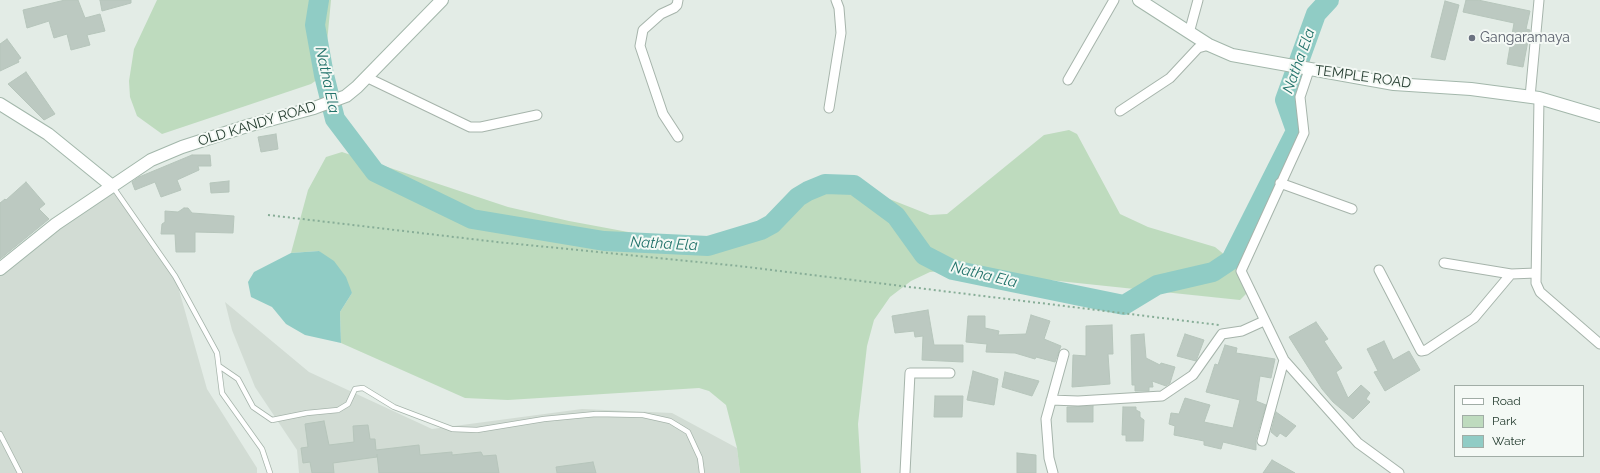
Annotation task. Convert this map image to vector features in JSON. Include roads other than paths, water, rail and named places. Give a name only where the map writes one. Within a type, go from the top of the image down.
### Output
[{"type":"street","name":"OLD KANDY ROAD","points":[[0,269],[56,224],[151,160],[182,147],[247,126],[314,108],[346,96],[442,0]]},
{"type":"street","points":[[678,0],[677,5],[674,8],[656,18],[643,30],[640,46],[663,114],[678,137]]},
{"type":"street","points":[[829,108],[841,33],[839,8],[836,0]]},
{"type":"street","points":[[1068,80],[1114,0]]},
{"type":"street","name":"TEMPLE ROAD","points":[[1139,0],[1209,45],[1232,55],[1394,84],[1471,89],[1534,97],[1600,116]]},
{"type":"street","points":[[1189,33],[1198,0]]},
{"type":"street","points":[[1539,0],[1534,97],[1536,283],[1540,292],[1600,344]]},
{"type":"street","points":[[1120,111],[1170,78],[1198,48],[1209,45]]},
{"type":"street","points":[[1309,70],[1300,97],[1304,133],[1241,271],[1284,360],[1358,442],[1399,473]]},
{"type":"street","points":[[366,77],[470,127],[481,127],[537,115]]},
{"type":"street","points":[[0,104],[48,134],[112,186]]},
{"type":"street","points":[[1280,183],[1352,209]]},
{"type":"street","points":[[1444,263],[1511,274],[1536,273]]},
{"type":"street","points":[[1379,270],[1421,351],[1426,350],[1474,318],[1511,274]]},
{"type":"street","points":[[1051,400],[1078,401],[1162,396],[1193,375],[1222,334],[1242,331],[1264,321]]},
{"type":"street","points":[[1053,473],[1049,458],[1046,419],[1064,354]]},
{"type":"street","points":[[1262,441],[1284,360]]},
{"type":"street","points":[[905,473],[910,373],[950,373]]},
{"type":"lane","points":[[112,186],[175,276],[218,352],[222,393],[262,449],[270,473]]},
{"type":"lane","points":[[219,366],[238,379],[253,408],[272,420],[307,413],[338,410],[348,404],[355,389],[364,388],[394,407],[452,429],[477,430],[544,419],[596,414],[643,415],[670,421],[688,432],[700,458],[702,473]]},
{"type":"lane","points":[[0,434],[20,473]]},
{"type":"water","points":[[319,251],[334,261],[346,277],[352,293],[340,312],[341,343],[305,335],[286,324],[272,307],[251,297],[248,282],[254,272],[291,253]]},
{"type":"waterway","name":"Natha Ela","points":[[319,0],[315,25],[324,75],[335,119],[375,172],[472,219],[604,241],[708,246],[761,230],[772,224],[798,197],[808,191],[825,184],[854,185],[896,216],[924,255],[953,270],[1124,305],[1157,285],[1213,272],[1231,260],[1296,131],[1285,100],[1316,14],[1329,0]]},
{"type":"place","name":"Gangaramaya","points":[[1472,38]]}]
